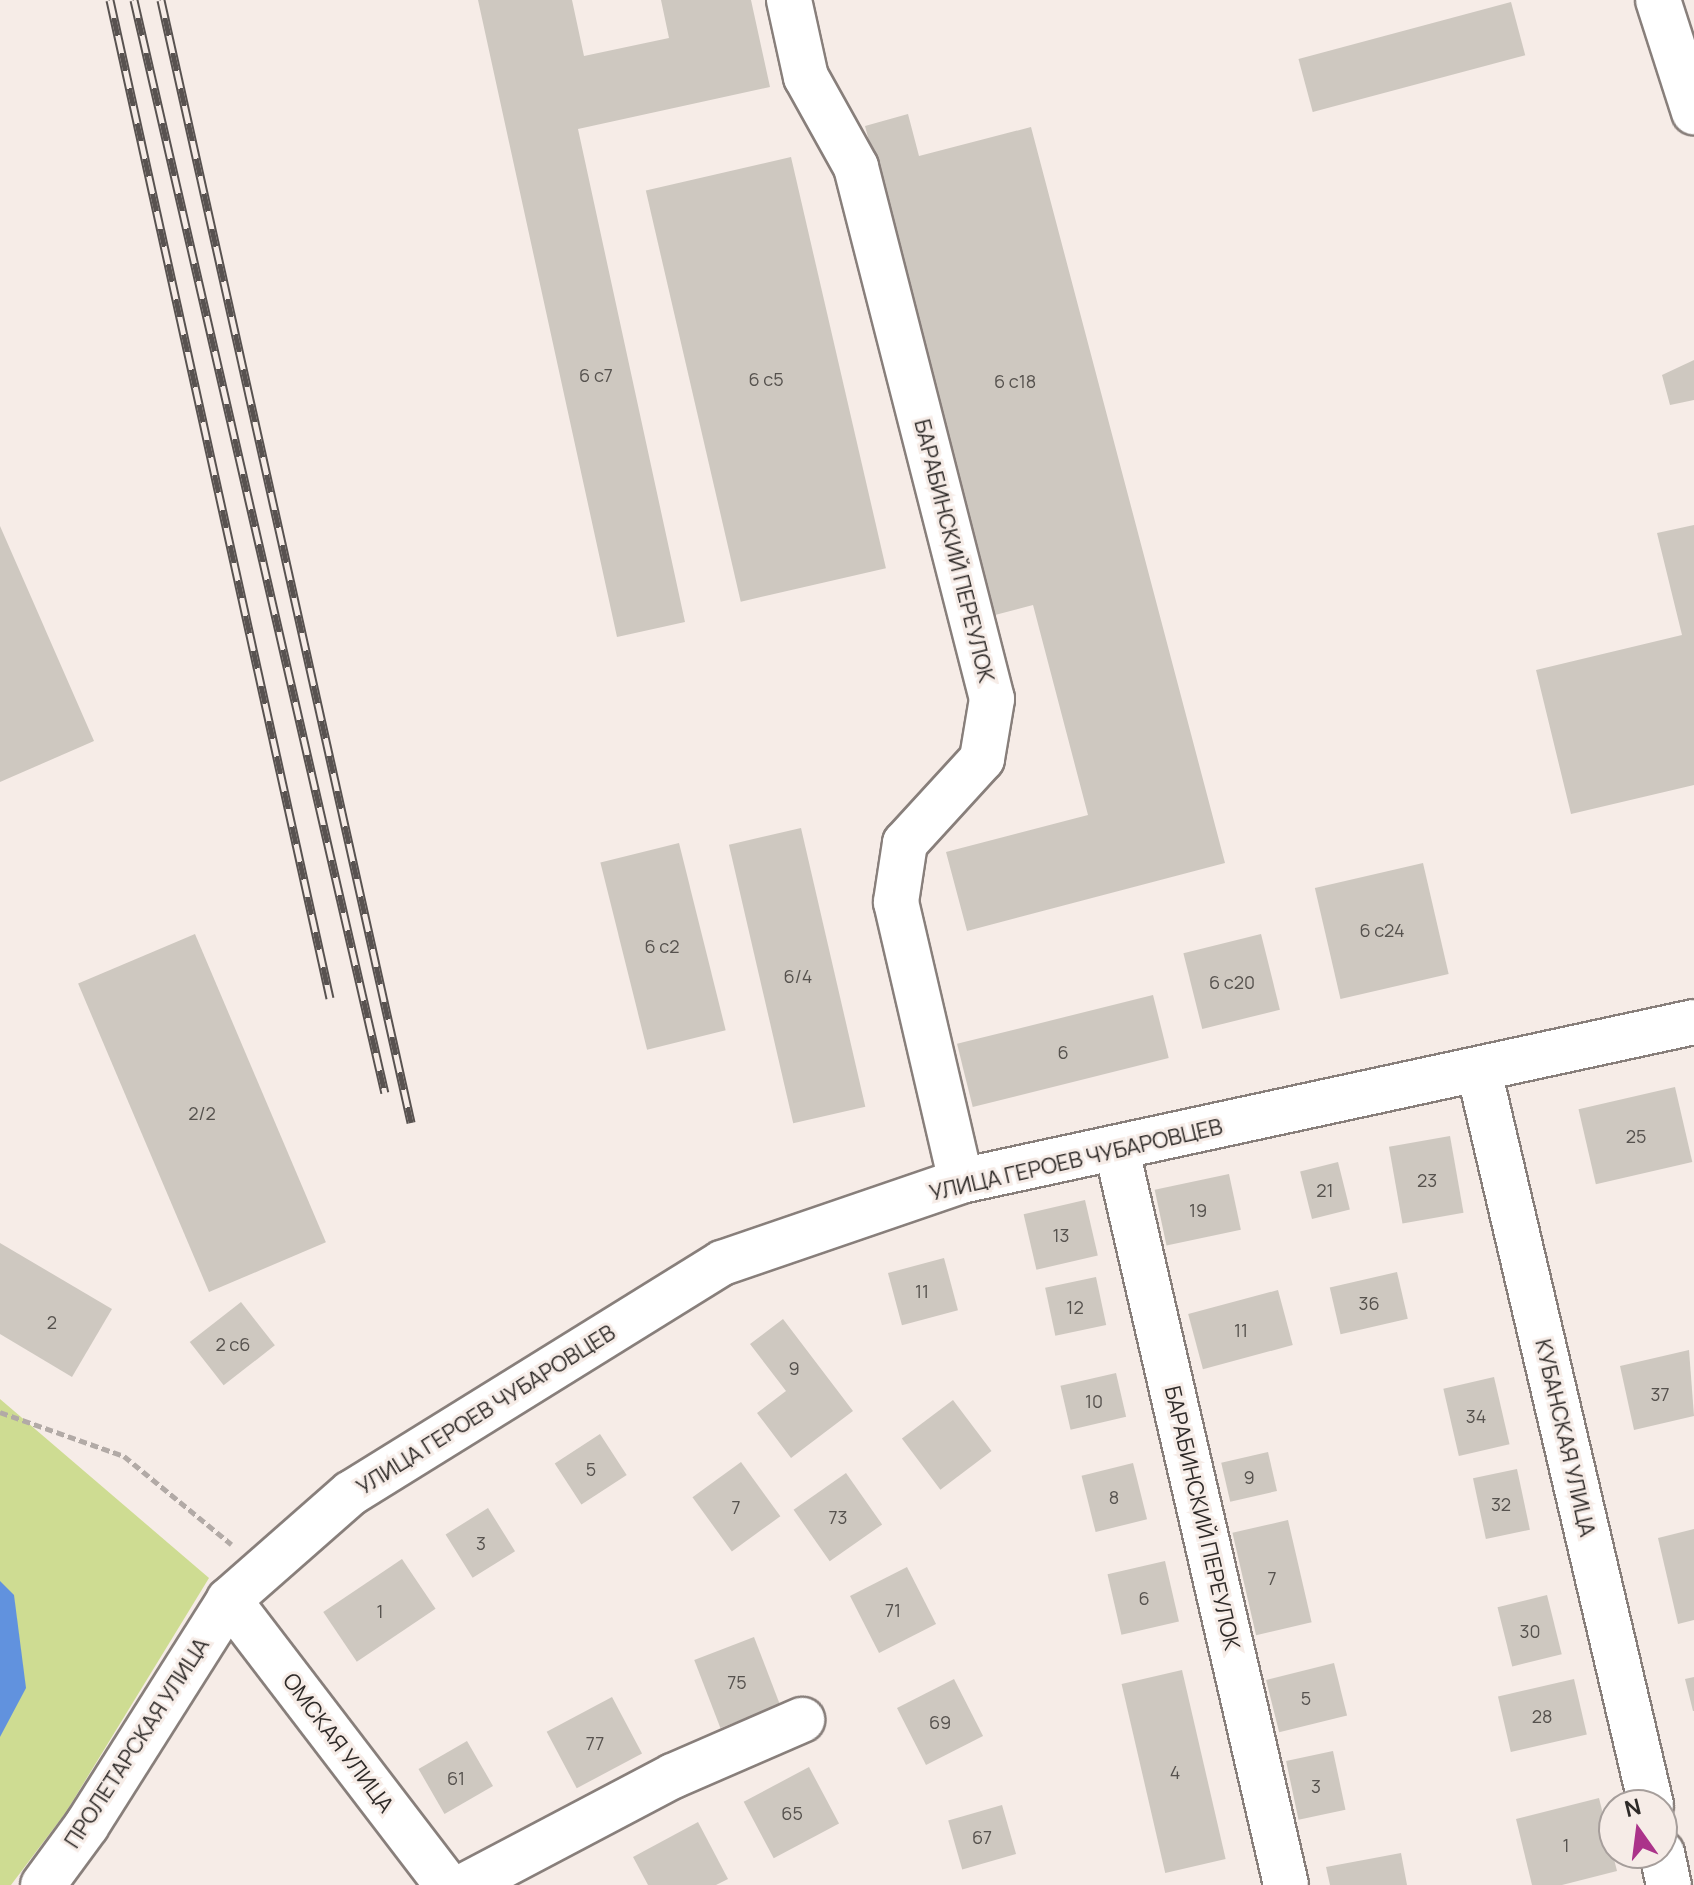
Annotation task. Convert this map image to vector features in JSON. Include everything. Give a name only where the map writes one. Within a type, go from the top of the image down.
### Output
[{"type":"street","name":"БАРАБИНСКИЙ ПЕРЕУЛОК","points":[[789,0],[806,77],[856,167],[992,699],[982,759],[905,843],[896,902],[961,1181]]},
{"type":"street","points":[[1658,0],[1694,112]]},
{"type":"street","name":"УЛИЦА ГЕРОЕВ ЧУБАРОВЦЕВ","points":[[229,1600],[351,1493],[722,1263],[961,1181],[1117,1151],[1694,1022]]},
{"type":"street","name":"КУБАНСКАЯ УЛИЦА","points":[[1479,1071],[1647,1789]]},
{"type":"street","name":"БАРАБИНСКИЙ ПЕРЕУЛОК","points":[[1117,1151],[1286,1885]]},
{"type":"street","name":"ПРОЛЕТАРСКАЯ УЛИЦА","points":[[43,1885],[87,1825],[229,1600]]},
{"type":"street","name":"ОМСКАЯ УЛИЦА","points":[[229,1600],[447,1885]]},
{"type":"street","points":[[466,1885],[673,1776],[802,1720]]},
{"type":"path","points":[[0,1412],[124,1456],[262,1571]]},
{"type":"green space","points":[[0,1399],[209,1578],[66,1812],[11,1885],[0,1885]]},
{"type":"water","points":[[0,1581],[14,1595],[26,1688],[0,1737]]},
{"type":"building","points":[[478,0],[572,0],[584,56],[669,38],[661,0],[751,0],[770,87],[578,129],[685,622],[617,637]]},
{"type":"building","points":[[1511,2],[1525,55],[1313,112],[1298,59]]},
{"type":"building","points":[[908,114],[919,156],[1031,127],[1225,863],[967,931],[946,852],[1088,815],[1033,605],[995,615],[865,126]]},
{"type":"building","points":[[791,157],[886,568],[741,602],[646,191]]},
{"type":"building","points":[[1694,360],[1694,400],[1670,405],[1662,375]]},
{"type":"building","points":[[1694,525],[1694,785],[1571,814],[1536,670],[1682,635],[1657,533]]},
{"type":"building","points":[[0,526],[94,741],[0,782]]},
{"type":"building","points":[[801,828],[865,1107],[793,1123],[729,845]]},
{"type":"building","points":[[679,843],[726,1030],[647,1050],[600,863]]},
{"type":"building","points":[[1423,863],[1449,974],[1340,999],[1315,888]]},
{"type":"building","points":[[195,934],[326,1242],[209,1292],[78,984]]},
{"type":"building","points":[[1261,934],[1280,1010],[1202,1029],[1183,953]]},
{"type":"building","points":[[1153,995],[1169,1058],[973,1107],[957,1044]]},
{"type":"building","points":[[1675,1087],[1692,1162],[1596,1184],[1579,1109]]},
{"type":"building","points":[[1450,1136],[1464,1213],[1402,1224],[1389,1147]]},
{"type":"building","points":[[1338,1162],[1350,1210],[1312,1219],[1300,1171]]},
{"type":"building","points":[[1229,1174],[1241,1230],[1167,1246],[1155,1190]]},
{"type":"building","points":[[1085,1200],[1098,1256],[1036,1270],[1024,1214]]},
{"type":"building","points":[[0,1243],[112,1309],[72,1377],[0,1334]]},
{"type":"building","points":[[944,1258],[958,1310],[902,1325],[888,1273]]},
{"type":"building","points":[[1397,1272],[1408,1319],[1341,1334],[1330,1288]]},
{"type":"building","points":[[1096,1277],[1106,1325],[1055,1336],[1045,1288]]},
{"type":"building","points":[[1278,1290],[1293,1345],[1203,1369],[1188,1314]]},
{"type":"building","points":[[241,1302],[275,1345],[224,1385],[190,1342]]},
{"type":"building","points":[[783,1319],[853,1411],[791,1458],[757,1413],[786,1391],[750,1344]]},
{"type":"building","points":[[1689,1350],[1694,1416],[1634,1430],[1620,1366]]},
{"type":"building","points":[[1116,1373],[1126,1417],[1071,1430],[1060,1386]]},
{"type":"building","points":[[1494,1377],[1510,1444],[1459,1456],[1443,1389]]},
{"type":"building","points":[[953,1400],[992,1451],[940,1490],[902,1439]]},
{"type":"building","points":[[600,1434],[627,1475],[581,1505],[555,1463]]},
{"type":"building","points":[[1268,1452],[1277,1491],[1230,1502],[1221,1463]]},
{"type":"building","points":[[741,1462],[780,1516],[732,1551],[692,1497]]},
{"type":"building","points":[[1133,1463],[1147,1519],[1096,1532],[1082,1476]]},
{"type":"building","points":[[1517,1469],[1530,1530],[1486,1539],[1473,1478]]},
{"type":"building","points":[[846,1473],[882,1525],[830,1561],[794,1510]]},
{"type":"building","points":[[488,1508],[515,1551],[473,1578],[446,1534]]},
{"type":"building","points":[[1288,1520],[1312,1622],[1256,1635],[1232,1533]]},
{"type":"building","points":[[1694,1529],[1694,1620],[1678,1624],[1658,1538]]},
{"type":"building","points":[[402,1559],[436,1609],[357,1662],[323,1612]]},
{"type":"building","points":[[1165,1561],[1179,1621],[1121,1635],[1108,1574]]},
{"type":"building","points":[[907,1567],[936,1624],[879,1653],[850,1596]]},
{"type":"building","points":[[1547,1595],[1562,1654],[1512,1667],[1498,1607]]},
{"type":"building","points":[[754,1637],[780,1705],[720,1728],[694,1660]]},
{"type":"building","points":[[1334,1663],[1347,1715],[1279,1732],[1266,1680]]},
{"type":"building","points":[[1182,1670],[1226,1859],[1165,1873],[1122,1684]]},
{"type":"building","points":[[1694,1677],[1694,1711],[1693,1711],[1685,1679]]},
{"type":"building","points":[[954,1679],[983,1736],[926,1765],[897,1708]]},
{"type":"building","points":[[1574,1679],[1587,1735],[1511,1752],[1498,1697]]},
{"type":"building","points":[[612,1697],[642,1754],[577,1788],[547,1732]]},
{"type":"building","points":[[467,1741],[493,1786],[445,1814],[419,1769]]},
{"type":"building","points":[[1333,1751],[1345,1810],[1299,1820],[1286,1761]]},
{"type":"building","points":[[809,1767],[839,1824],[774,1858],[744,1802]]},
{"type":"building","points":[[1598,1798],[1598,1869],[1617,1871],[1562,1885],[1532,1885],[1516,1819]]},
{"type":"building","points":[[1002,1805],[1016,1854],[962,1869],[948,1820]]},
{"type":"building","points":[[698,1822],[728,1879],[716,1885],[648,1885],[633,1857]]},
{"type":"building","points":[[1401,1853],[1407,1885],[1330,1885],[1326,1867]]},
{"type":"railway","points":[[110,0],[330,998]]},
{"type":"railway","points":[[134,0],[385,1093]]},
{"type":"railway","points":[[161,0],[411,1122]]}]
